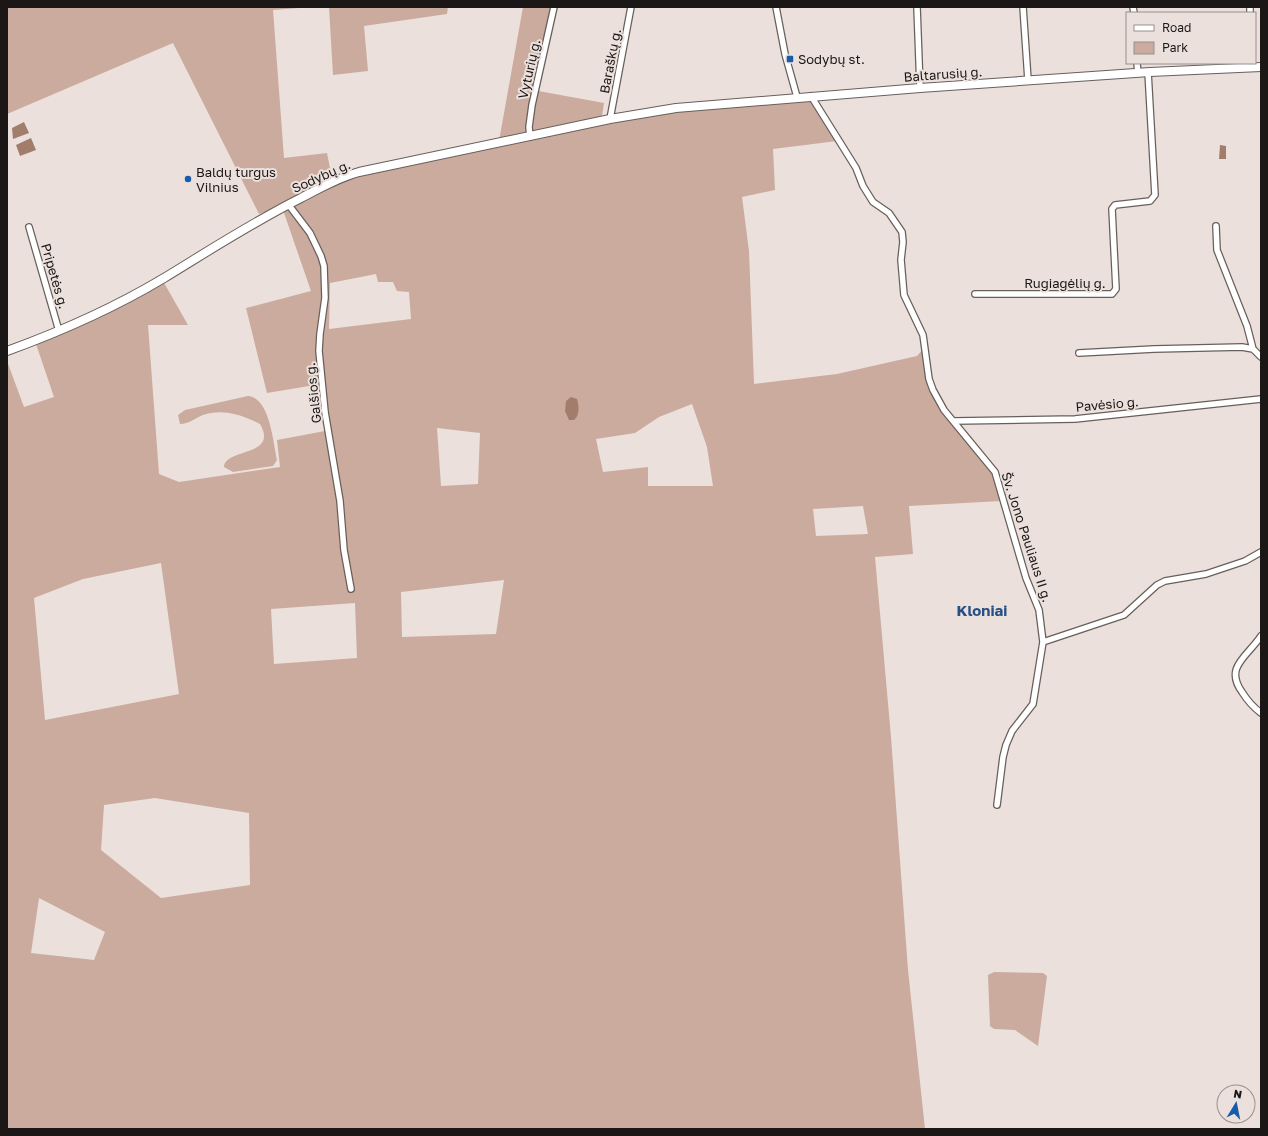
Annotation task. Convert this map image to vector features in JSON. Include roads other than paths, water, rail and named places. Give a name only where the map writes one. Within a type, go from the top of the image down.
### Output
[{"type":"main road","name":"Baltarusių g.","points":[[627,116],[676,108],[797,97],[1028,80],[1256,66]]},
{"type":"main road","name":"Sodybų g.","points":[[7,351],[59,331],[125,300],[164,278],[242,229],[334,181],[359,172],[627,116]]},
{"type":"street","name":"Vyturių g.","points":[[530,137],[529,126],[532,105],[554,7]]},
{"type":"street","name":"Baraškų g.","points":[[610,119],[631,7]]},
{"type":"street","points":[[776,7],[785,54],[797,97]]},
{"type":"street","points":[[917,7],[920,88]]},
{"type":"street","points":[[1023,7],[1028,80]]},
{"type":"street","points":[[1137,64],[1138,73]]},
{"type":"street","name":"Rugiagėlių g.","points":[[975,294],[1112,294],[1115,292],[1112,209],[1115,205],[1150,201],[1155,194],[1148,72]]},
{"type":"street","name":"Šv. Jono Pauliaus II g.","points":[[811,96],[856,168],[863,186],[873,202],[889,213],[902,232],[903,242],[901,260],[904,295],[923,335],[933,390],[938,400],[954,421],[991,465],[999,480],[1026,578],[1039,610],[1043,642],[1033,704],[1012,731],[1006,745],[997,805]]},
{"type":"street","name":"Galšios g.","points":[[288,204],[310,233],[324,266],[326,298],[319,341],[325,412],[340,501],[344,550],[351,589]]},
{"type":"street","points":[[1216,226],[1217,250],[1247,326],[1253,349]]},
{"type":"street","name":"Pripetės g.","points":[[29,227],[59,331]]},
{"type":"street","points":[[1079,353],[1154,349],[1242,347],[1253,349],[1261,356]]},
{"type":"street","name":"Pavėsio g.","points":[[954,421],[1075,419],[1261,399]]},
{"type":"street","points":[[1043,642],[1124,615],[1157,584],[1165,581],[1206,574],[1245,561],[1261,552]]},
{"type":"street","points":[[1261,636],[1238,666],[1234,676],[1236,683],[1249,702],[1261,713]]},
{"type":"place","name":"Sodybų st.","points":[[790,59]]},
{"type":"place","name":"Baldų turgus Vilnius","points":[[188,179]]},
{"type":"district","name":"Kloniai","points":[[982,611]]}]
